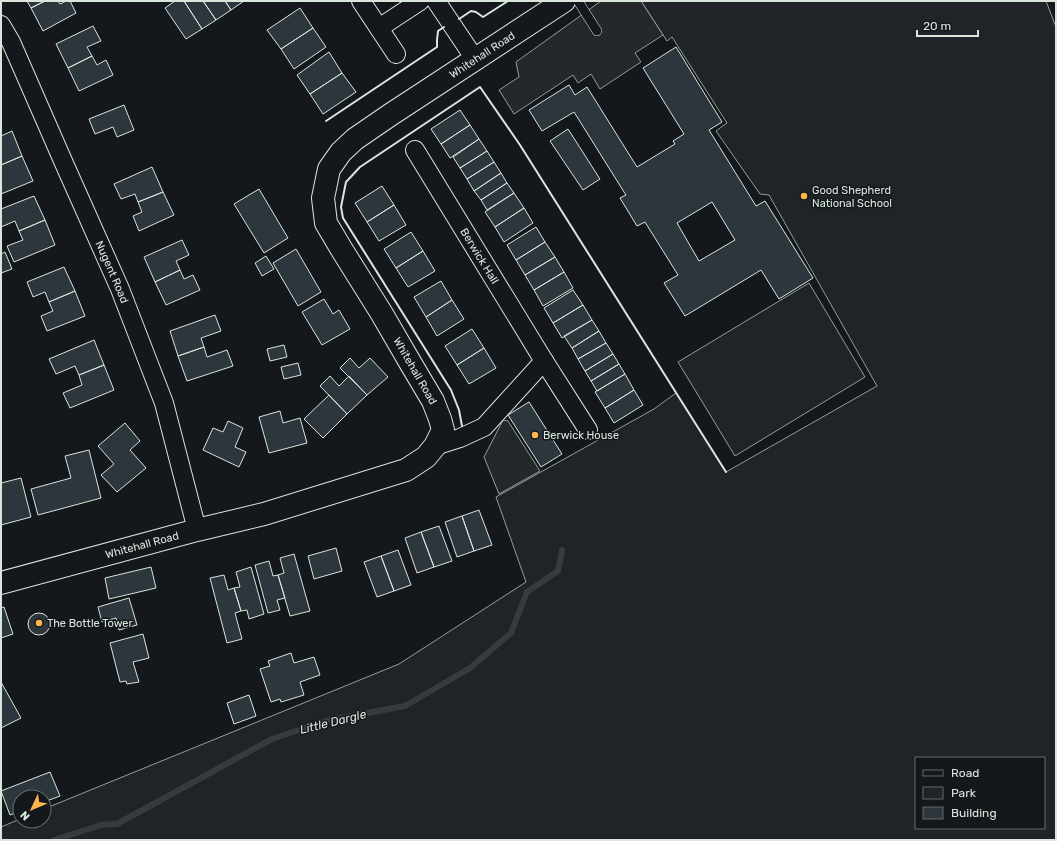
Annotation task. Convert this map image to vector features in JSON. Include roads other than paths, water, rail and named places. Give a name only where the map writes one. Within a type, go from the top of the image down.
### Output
[{"type":"street","points":[[362,1],[396,54]]},
{"type":"street","points":[[379,28],[420,1]]},
{"type":"street","points":[[436,1],[476,59]]},
{"type":"street","name":"Whitehall Road","points":[[1,583],[197,530],[264,514],[406,470],[426,457],[435,446],[443,430],[434,401],[326,223],[323,198],[328,169],[341,152],[355,139],[564,1]]},
{"type":"street","name":"Nugent Road","points":[[1,25],[11,42],[120,289],[164,403],[197,530]]},
{"type":"street","name":"Berwick Hall","points":[[415,150],[544,362],[588,430]]},
{"type":"street","points":[[435,446],[460,438],[484,427],[544,362]]},
{"type":"lane","points":[[578,1],[598,31]]},
{"type":"waterway","name":"Little Dargle","points":[[54,840],[101,825],[117,824],[272,739],[329,720],[405,706],[470,668],[511,633],[527,592],[558,571],[562,550]]},
{"type":"place","name":"Good Shepherd National School","points":[[804,196]]},
{"type":"place","name":"Berwick House","points":[[535,435]]},
{"type":"place","name":"The Bottle Tower","points":[[39,623]]}]
